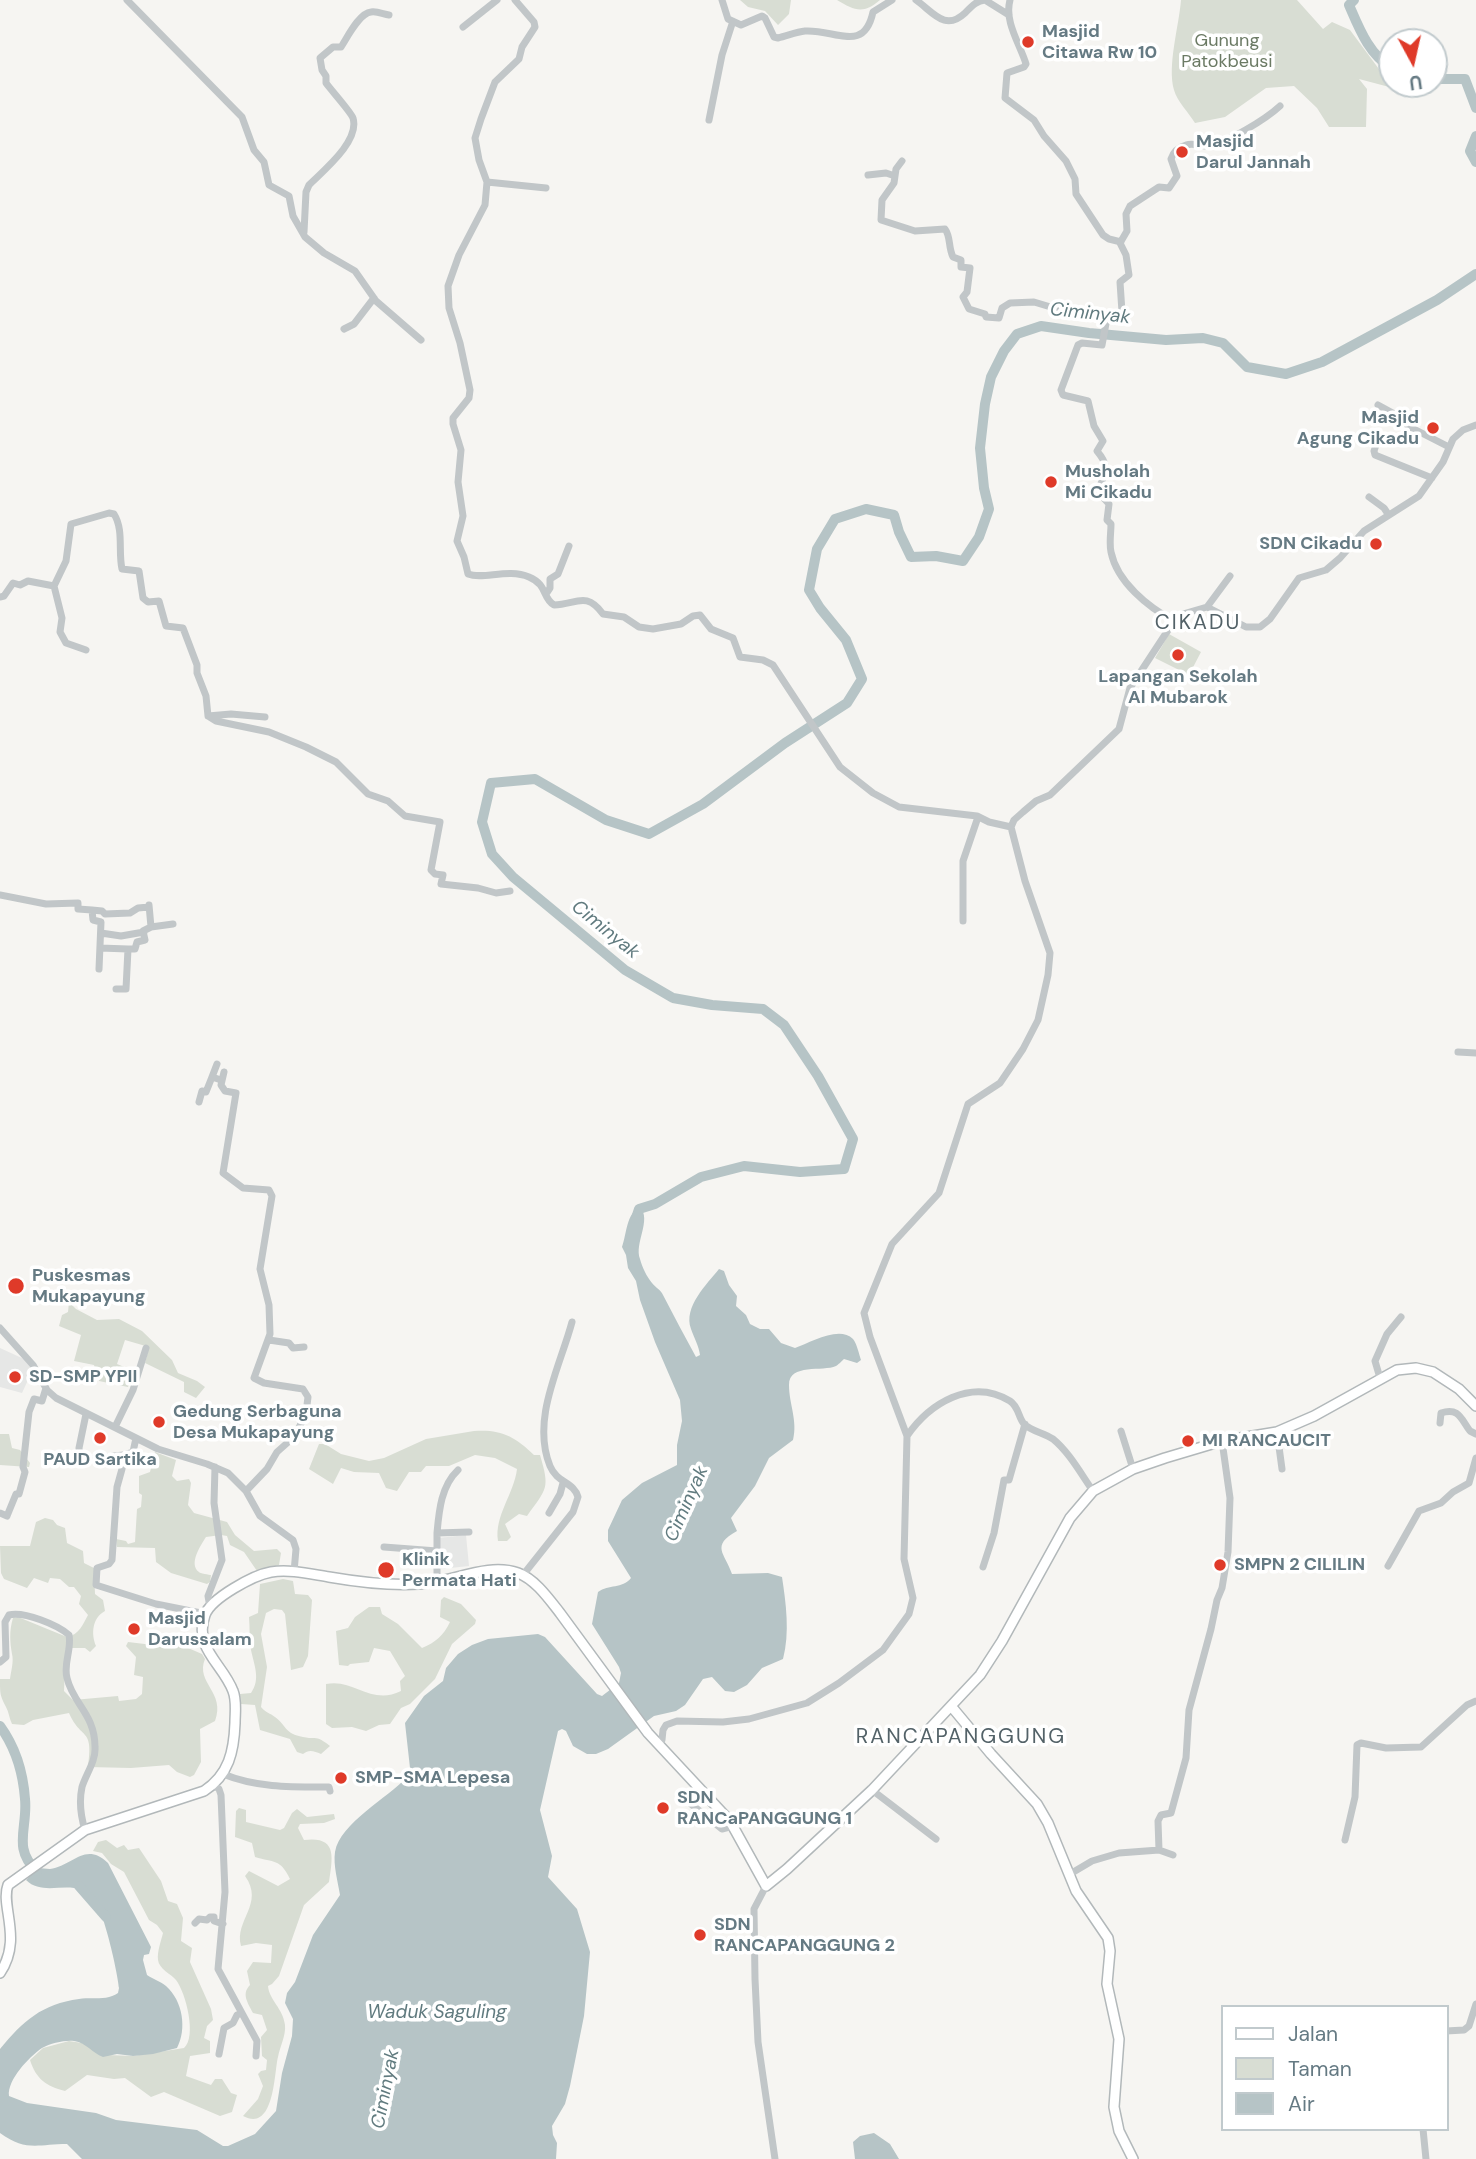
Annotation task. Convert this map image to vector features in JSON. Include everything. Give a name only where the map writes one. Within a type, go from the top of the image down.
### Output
[{"type":"main road","points":[[0,1973],[10,1951],[5,1889],[16,1879],[85,1830],[196,1794],[214,1785],[223,1774],[232,1754],[236,1701],[232,1688],[212,1660],[204,1642],[203,1628],[208,1611],[235,1588],[260,1575],[269,1572],[294,1572],[397,1585],[437,1583],[497,1570],[523,1575],[560,1613],[648,1733],[724,1813],[765,1886],[872,1790],[980,1675],[1070,1517],[1093,1491],[1133,1469],[1222,1441],[1278,1432],[1339,1403],[1396,1370],[1424,1368],[1433,1372],[1459,1389],[1476,1406]]},
{"type":"main road","points":[[951,1706],[1037,1804],[1081,1900],[1108,1938],[1110,1951],[1107,1984],[1119,2039],[1114,2108],[1119,2131],[1133,2159]]},
{"type":"street","points":[[127,0],[242,117],[254,150],[264,162],[269,186],[289,196],[293,216],[309,241],[355,271],[377,301],[421,340]]},
{"type":"street","points":[[463,27],[496,0]]},
{"type":"street","points":[[515,0],[534,22],[535,27],[522,47],[519,59],[495,82],[475,138],[486,182],[485,205],[450,274],[447,297],[470,390],[469,398],[453,418],[461,450],[458,482],[463,516],[457,541],[468,575],[499,572],[524,575],[542,585],[548,600],[554,605],[584,600],[596,606],[603,614],[624,617],[639,627],[681,624],[700,615],[710,629],[733,638],[740,657],[763,660],[773,665],[840,767],[873,793],[900,807],[978,817],[1011,827]]},
{"type":"street","points":[[722,0],[728,19],[741,25],[762,16],[774,37],[806,31],[859,36],[869,27],[873,12],[892,0]]},
{"type":"street","points":[[916,0],[946,22],[957,20],[979,1],[989,2],[1009,15]]},
{"type":"street","points":[[1010,0],[1009,15],[1018,49],[1026,64],[1007,73],[1005,98],[1034,120],[1066,161],[1075,179],[1076,194],[1103,235],[1121,242]]},
{"type":"street","points":[[303,233],[306,192],[309,185],[347,146],[354,123],[350,113],[326,83],[320,58],[333,47],[341,47],[349,31],[366,13],[389,15]]},
{"type":"street","points":[[709,120],[722,55],[733,21]]},
{"type":"street","points":[[902,161],[894,183],[883,200],[881,220],[915,231],[945,229],[949,234],[953,257],[961,260],[961,267],[970,268],[967,292],[963,297],[969,309],[985,314],[986,317],[999,317],[1003,308],[1010,303],[1034,302],[1064,311],[1107,318],[1120,315],[1120,282],[1128,279],[1129,275],[1121,242],[1127,231],[1126,214],[1130,206],[1158,187],[1167,189],[1176,180],[1177,172],[1171,159],[1175,151],[1188,144],[1206,146],[1218,143],[1257,124],[1280,106]]},
{"type":"street","points":[[868,175],[886,173],[895,176]]},
{"type":"street","points":[[486,182],[546,188]]},
{"type":"street","points":[[344,329],[354,324],[377,301]]},
{"type":"street","points":[[1107,318],[1103,344],[1080,343],[1061,393],[1088,401],[1094,426],[1102,441],[1097,451],[1104,460],[1106,471],[1098,492],[1109,504],[1107,520],[1111,524],[1111,552],[1117,569],[1150,606],[1174,621]]},
{"type":"street","points":[[1378,405],[1449,447]]},
{"type":"street","points":[[1207,607],[1246,627],[1260,627],[1270,619],[1299,578],[1326,570],[1364,531],[1419,496],[1457,434],[1476,425]]},
{"type":"street","points":[[1379,436],[1375,455],[1432,478]]},
{"type":"street","points":[[1369,497],[1388,514]]},
{"type":"street","points":[[86,650],[66,643],[60,632],[62,618],[54,586],[66,561],[71,524],[109,513],[114,514],[118,521],[122,569],[139,571],[143,598],[148,602],[159,601],[166,626],[183,628],[206,696],[208,716],[216,721],[282,736],[336,762],[368,793],[388,801],[405,816],[440,822],[431,870],[435,874],[443,875],[441,884],[496,893],[510,891]]},
{"type":"street","points":[[546,594],[550,588],[550,579],[558,574],[569,546]]},
{"type":"street","points":[[658,1744],[662,1740],[666,1725],[677,1721],[723,1722],[749,1719],[807,1703],[883,1650],[909,1614],[913,1598],[904,1559],[907,1436],[870,1337],[864,1313],[886,1255],[898,1237],[936,1197],[968,1104],[1000,1083],[1030,1037],[1042,1004],[1050,953],[1025,881],[1011,827],[1018,816],[1036,801],[1050,794],[1119,729],[1130,688],[1174,621],[1183,614],[1207,607],[1230,576]]},
{"type":"street","points":[[0,597],[4,596],[13,583],[20,585],[28,581],[54,586]]},
{"type":"street","points":[[208,716],[231,714],[265,718]]},
{"type":"street","points":[[963,921],[963,861],[978,817]]},
{"type":"street","points":[[0,895],[46,904],[78,903],[78,909],[102,911],[105,914],[130,913],[149,906],[151,927]]},
{"type":"street","points":[[92,910],[93,920],[102,922],[99,969]]},
{"type":"street","points":[[101,933],[121,936],[173,924]]},
{"type":"street","points":[[100,948],[135,949],[137,942],[145,940],[144,932]]},
{"type":"street","points":[[116,989],[126,989],[128,950]]},
{"type":"street","points":[[1458,1052],[1476,1053]]},
{"type":"street","points":[[199,1102],[217,1064]]},
{"type":"street","points":[[212,1077],[223,1076],[225,1091],[236,1093],[223,1173],[243,1188],[269,1190],[272,1196],[260,1269],[269,1305],[269,1340],[255,1379],[282,1387],[303,1389],[308,1394],[306,1413],[295,1436],[277,1452],[267,1469],[246,1491]]},
{"type":"street","points":[[1380,1378],[1375,1361],[1390,1329],[1401,1317]]},
{"type":"street","points":[[523,1575],[577,1505],[575,1490],[562,1483],[552,1471],[545,1453],[544,1417],[572,1322]]},
{"type":"street","points":[[0,1328],[33,1365],[46,1388],[56,1398],[176,1456],[228,1473],[246,1491],[260,1516],[295,1543],[294,1572]]},
{"type":"street","points":[[269,1340],[289,1343],[293,1348],[304,1347]]},
{"type":"street","points":[[115,1427],[133,1390],[146,1348]]},
{"type":"street","points":[[0,1513],[7,1516],[16,1494],[19,1494],[24,1472],[29,1412],[34,1399],[42,1401],[46,1388]]},
{"type":"street","points":[[907,1436],[932,1409],[953,1395],[964,1392],[991,1394],[1011,1402],[1018,1409],[1025,1424],[1044,1433],[1060,1446],[1093,1491]]},
{"type":"street","points":[[1440,1423],[1441,1413],[1456,1412],[1470,1431],[1476,1433],[1476,1443]]},
{"type":"street","points":[[86,1414],[79,1448],[80,1457],[83,1459],[133,1452],[136,1438]]},
{"type":"street","points":[[983,1567],[994,1533],[1004,1480],[1009,1479],[1025,1424]]},
{"type":"street","points":[[1121,1431],[1133,1469]]},
{"type":"street","points":[[1278,1432],[1283,1469]]},
{"type":"street","points":[[1159,1850],[1158,1820],[1161,1815],[1171,1813],[1186,1758],[1189,1710],[1226,1566],[1230,1498],[1222,1441]]},
{"type":"street","points":[[122,1455],[112,1560],[109,1564],[97,1568],[96,1585],[156,1604],[208,1611],[208,1596],[222,1560],[214,1503],[215,1467]]},
{"type":"street","points":[[1388,1566],[1419,1511],[1441,1503],[1469,1483],[1476,1458]]},
{"type":"street","points":[[437,1583],[440,1509],[447,1486],[458,1470]]},
{"type":"street","points":[[549,1513],[560,1494],[562,1483]]},
{"type":"street","points":[[437,1533],[469,1532]]},
{"type":"street","points":[[384,1547],[437,1551]]},
{"type":"street","points":[[0,1662],[6,1657],[5,1622],[14,1614],[33,1617],[69,1635],[66,1675],[90,1718],[95,1742],[93,1761],[82,1789],[81,1814],[85,1830]]},
{"type":"street","points":[[1345,1840],[1356,1797],[1357,1745],[1361,1743],[1409,1749],[1421,1747],[1467,1705],[1476,1701]]},
{"type":"street","points":[[223,1774],[265,1785],[302,1789],[329,1787],[330,1791]]},
{"type":"street","points":[[214,1785],[219,1788],[221,1796],[225,1880],[218,1969],[257,2041],[256,2056]]},
{"type":"street","points":[[872,1790],[936,1839]]},
{"type":"street","points":[[681,1796],[722,1829],[733,1826]]},
{"type":"street","points":[[1070,1874],[1092,1861],[1119,1853],[1159,1850],[1173,1855]]},
{"type":"street","points":[[765,1886],[754,1909],[755,1991],[758,2042],[775,2159]]},
{"type":"street","points":[[195,1923],[200,1919],[214,1917],[214,1921],[223,1924]]},
{"type":"street","points":[[1448,2031],[1464,2030],[1469,2026],[1476,2004]]},
{"type":"street","points":[[219,2054],[224,2028],[242,2013]]},
{"type":"street","points":[[1423,2131],[1426,2159]]},
{"type":"shaded area","name":"SD-SMP YPII","points":[[0,1348],[24,1359],[34,1367],[22,1393],[0,1387]]},
{"type":"shaded area","points":[[466,1535],[469,1566],[441,1569],[438,1538]]},
{"type":"green space","points":[[740,0],[791,0],[789,14],[778,25],[765,11],[748,7]]},
{"type":"green space","points":[[837,0],[880,0],[868,8],[859,9]]},
{"type":"green space","name":"Gunung Patokbeusi","points":[[1181,0],[1297,0],[1323,29],[1332,22],[1350,30],[1378,68],[1378,84],[1359,79],[1367,89],[1366,127],[1329,127],[1317,108],[1294,86],[1266,88],[1225,117],[1195,123],[1174,90],[1173,58]]},
{"type":"green space","name":"Lapangan Sekolah Al Mubarok","points":[[1169,634],[1201,652],[1189,675],[1155,658]]},
{"type":"green space","points":[[69,1302],[76,1309],[97,1320],[119,1319],[142,1331],[172,1360],[178,1373],[205,1387],[196,1398],[184,1392],[184,1382],[145,1363],[149,1347],[125,1340],[117,1364],[134,1371],[128,1387],[99,1381],[94,1365],[74,1361],[81,1335],[59,1326],[62,1315],[68,1312]]},
{"type":"green space","points":[[474,1431],[492,1431],[507,1435],[534,1455],[540,1455],[545,1488],[527,1516],[519,1514],[505,1524],[511,1537],[507,1541],[498,1541],[499,1523],[517,1469],[495,1458],[475,1455],[449,1466],[426,1466],[421,1472],[409,1472],[397,1491],[386,1488],[379,1473],[354,1472],[341,1468],[333,1484],[309,1469],[319,1444],[325,1444],[341,1454],[369,1461],[384,1458],[426,1439]]},
{"type":"green space","points":[[0,1434],[9,1434],[12,1448],[20,1450],[30,1463],[29,1467],[0,1465]]},
{"type":"green space","points":[[155,1452],[176,1460],[172,1476],[177,1481],[189,1479],[191,1483],[188,1505],[194,1513],[227,1522],[235,1535],[254,1551],[277,1549],[281,1553],[279,1565],[257,1571],[244,1552],[230,1545],[227,1536],[206,1537],[196,1554],[195,1564],[199,1572],[211,1575],[207,1584],[171,1573],[156,1562],[155,1548],[117,1547],[116,1539],[128,1544],[135,1542],[137,1509],[141,1507],[142,1495],[139,1493],[139,1476],[150,1472]]},
{"type":"green space","points":[[45,1518],[65,1528],[67,1543],[83,1551],[84,1563],[94,1568],[95,1594],[103,1600],[105,1611],[95,1622],[93,1636],[96,1646],[90,1652],[85,1648],[66,1648],[64,1691],[73,1700],[118,1696],[119,1701],[136,1699],[142,1694],[143,1677],[134,1675],[136,1657],[126,1646],[128,1642],[153,1645],[172,1641],[202,1654],[205,1659],[204,1675],[217,1702],[217,1711],[215,1721],[200,1729],[201,1762],[194,1775],[190,1777],[177,1772],[169,1765],[88,1767],[88,1739],[69,1713],[33,1720],[24,1725],[12,1724],[1,1697],[0,1679],[10,1679],[13,1660],[10,1632],[13,1618],[18,1617],[67,1637],[78,1632],[88,1615],[79,1604],[81,1596],[74,1587],[69,1587],[60,1579],[50,1578],[48,1583],[34,1578],[27,1588],[4,1579],[1,1573],[0,1546],[30,1546],[36,1522]]},
{"type":"green space","points":[[283,1579],[293,1581],[295,1594],[308,1595],[312,1600],[308,1656],[303,1667],[291,1670],[285,1614],[282,1610],[274,1609],[266,1613],[261,1634],[267,1667],[261,1707],[293,1734],[319,1739],[330,1746],[321,1754],[312,1751],[303,1754],[297,1752],[290,1739],[260,1730],[255,1705],[241,1704],[240,1694],[251,1693],[256,1682],[250,1646],[249,1617],[258,1613],[260,1584]]},
{"type":"green space","points":[[444,1597],[461,1604],[476,1620],[475,1624],[452,1644],[435,1679],[410,1704],[401,1708],[390,1724],[379,1725],[366,1731],[352,1727],[332,1728],[326,1724],[326,1684],[336,1683],[371,1694],[390,1695],[401,1691],[400,1681],[405,1676],[390,1651],[374,1648],[369,1662],[339,1665],[336,1631],[348,1628],[355,1617],[369,1607],[380,1607],[382,1614],[398,1624],[422,1648],[439,1638],[450,1622],[440,1617],[441,1600]]},
{"type":"green space","points":[[239,1808],[246,1810],[246,1822],[280,1830],[297,1809],[307,1817],[334,1814],[335,1819],[324,1823],[300,1824],[298,1828],[304,1840],[322,1841],[330,1850],[332,1856],[329,1882],[304,1905],[279,1976],[268,1986],[284,2019],[285,2029],[271,2098],[267,2109],[254,2119],[243,2116],[258,2099],[263,2086],[258,2074],[266,2070],[267,2060],[262,2056],[261,2037],[267,2030],[262,2015],[253,2013],[246,1999],[250,1985],[247,1971],[253,1962],[271,1963],[272,1945],[256,1943],[241,1946],[241,1928],[252,1895],[245,1876],[249,1871],[278,1886],[290,1879],[280,1864],[255,1857],[252,1843],[235,1837],[236,1811]]},
{"type":"green space","points":[[106,1840],[117,1848],[124,1845],[128,1850],[139,1848],[161,1881],[168,1901],[177,1904],[183,1918],[181,1941],[192,1948],[190,1962],[211,2009],[213,2020],[207,2026],[204,2038],[210,2041],[210,2053],[190,2056],[186,2076],[211,2085],[215,2079],[222,2079],[231,2093],[237,2095],[232,2112],[220,2116],[164,2092],[151,2097],[125,2078],[87,2075],[65,2091],[43,2081],[32,2067],[30,2060],[43,2048],[69,2041],[82,2043],[107,2055],[133,2056],[184,2048],[188,2042],[189,2015],[180,1986],[158,1960],[163,1933],[149,1920],[124,1872],[111,1864],[102,1853],[93,1851],[98,1842]]},
{"type":"water","name":"Waduk Saguling","points":[[640,1207],[644,1218],[639,1246],[642,1265],[650,1281],[662,1293],[696,1357],[700,1355],[689,1321],[690,1312],[698,1296],[719,1269],[724,1271],[737,1296],[736,1306],[746,1315],[750,1324],[760,1329],[769,1329],[781,1343],[795,1348],[832,1334],[847,1335],[853,1339],[861,1360],[857,1363],[844,1359],[836,1366],[800,1371],[790,1378],[793,1440],[769,1458],[755,1486],[731,1518],[737,1531],[724,1541],[722,1546],[732,1574],[768,1573],[782,1577],[787,1628],[783,1659],[762,1668],[747,1685],[734,1692],[725,1691],[712,1677],[703,1679],[685,1705],[676,1711],[654,1716],[608,1749],[596,1754],[587,1754],[573,1746],[566,1731],[558,1731],[540,1810],[552,1856],[548,1877],[577,1909],[590,1952],[584,2016],[570,2086],[565,2104],[552,2126],[557,2143],[556,2159],[82,2159],[67,2144],[25,2145],[0,2133],[0,2049],[34,2015],[66,2001],[109,1997],[118,1993],[119,1988],[109,1941],[93,1898],[74,1888],[42,1888],[31,1884],[26,1880],[38,1868],[58,1867],[86,1854],[100,1857],[108,1863],[151,1947],[143,1960],[147,1975],[172,1992],[182,2015],[182,2032],[177,2048],[133,2056],[117,2054],[103,2057],[74,2041],[50,2045],[37,2052],[20,2069],[11,2083],[9,2096],[27,2103],[96,2113],[116,2120],[197,2130],[223,2146],[228,2146],[255,2134],[276,2111],[292,2036],[293,2019],[285,2003],[287,1993],[295,1982],[313,1935],[340,1895],[335,1862],[339,1841],[355,1821],[407,1777],[410,1768],[405,1723],[424,1696],[443,1681],[446,1668],[458,1654],[488,1639],[538,1634],[545,1637],[597,1694],[602,1696],[619,1683],[619,1667],[592,1624],[598,1592],[624,1584],[631,1578],[608,1541],[608,1530],[622,1500],[642,1483],[677,1465],[677,1445],[682,1421],[680,1400],[655,1342],[622,1247],[629,1219]]},
{"type":"water","points":[[874,2133],[890,2144],[899,2159],[855,2159],[853,2142],[860,2136]]},
{"type":"waterway","name":"Ciminyak","points":[[1354,0],[1349,5],[1366,40],[1378,57]]},
{"type":"waterway","name":"Ciminyak","points":[[1448,79],[1465,79],[1476,108]]},
{"type":"waterway","name":"Ciminyak","points":[[1476,136],[1470,151],[1476,162]]},
{"type":"waterway","name":"Ciminyak","points":[[636,1218],[639,1209],[655,1204],[701,1177],[744,1166],[800,1172],[844,1169],[853,1139],[818,1076],[784,1025],[763,1009],[712,1005],[673,998],[625,970],[513,877],[492,854],[482,822],[491,783],[535,779],[606,820],[649,834],[703,804],[785,743],[847,703],[862,679],[846,640],[809,590],[817,549],[835,519],[866,509],[894,515],[911,557],[936,556],[963,561],[979,537],[989,509],[980,448],[991,377],[1004,351],[1017,334],[1041,326],[1166,340],[1203,338],[1223,343],[1247,367],[1286,374],[1322,362],[1437,300],[1476,274]]},
{"type":"waterway","points":[[0,1726],[14,1751],[20,1769],[25,1809],[23,1846],[29,1863],[37,1871]]},
{"type":"waterway","points":[[79,1886],[106,1917]]},
{"type":"place","name":"Masjid Citawa Rw 10","points":[[1028,42]]},
{"type":"place","name":"Masjid Darul Jannah","points":[[1182,152]]},
{"type":"place","name":"Masjid Agung Cikadu","points":[[1433,428]]},
{"type":"place","name":"Musholah Mi Cikadu","points":[[1051,482]]},
{"type":"place","name":"SDN Cikadu","points":[[1376,544]]},
{"type":"place","name":"Lapangan Sekolah Al Mubarok","points":[[1178,655]]},
{"type":"place","name":"Puskesmas Mukapayung","points":[[16,1286]]},
{"type":"place","name":"SD-SMP YPII","points":[[15,1377]]},
{"type":"place","name":"Gedung Serbaguna Desa Mukapayung","points":[[159,1422]]},
{"type":"place","name":"PAUD Sartika","points":[[100,1438]]},
{"type":"place","name":"MI RANCAUCIT","points":[[1188,1441]]},
{"type":"place","name":"SMPN 2 CILILIN","points":[[1220,1565]]},
{"type":"place","name":"Klinik Permata Hati","points":[[386,1570]]},
{"type":"place","name":"Masjid Darussalam","points":[[134,1629]]},
{"type":"place","name":"SMP-SMA Lepesa","points":[[341,1778]]},
{"type":"place","name":"SDN RANCaPANGGUNG 1","points":[[663,1808]]},
{"type":"place","name":"SDN RANCAPANGGUNG 2","points":[[700,1935]]},
{"type":"district","name":"CIKADU","points":[[1198,623]]},
{"type":"district","name":"RANCAPANGGUNG","points":[[961,1737]]}]
